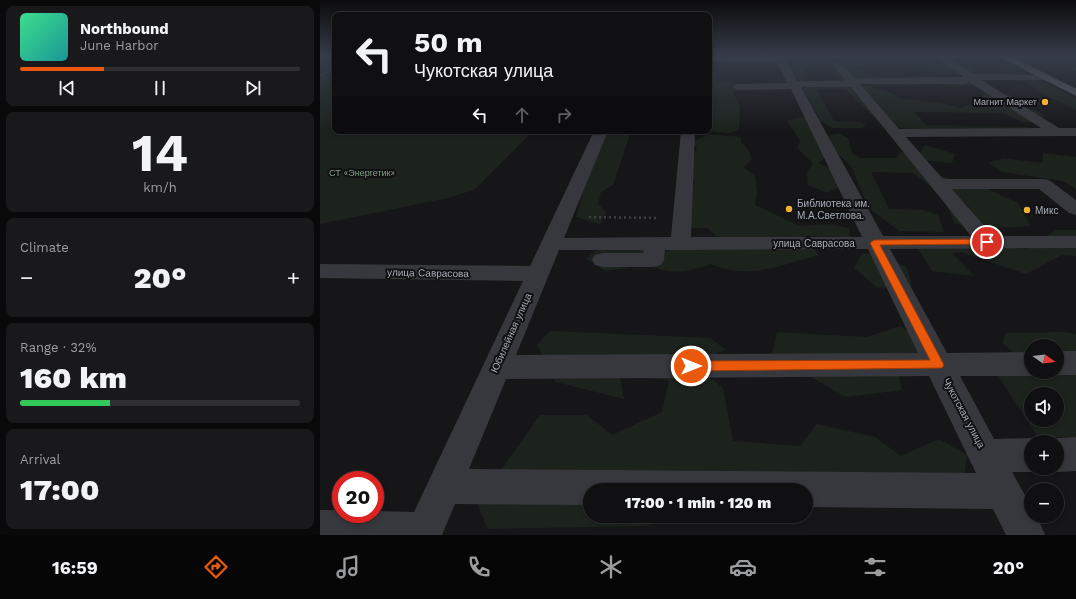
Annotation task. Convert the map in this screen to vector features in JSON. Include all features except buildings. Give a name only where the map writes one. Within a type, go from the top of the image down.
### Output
[{"type":"main road","points":[[1051,81],[1076,93]]},
{"type":"street","name":"Чукотская улица","points":[[792,81],[874,243],[1026,535]]},
{"type":"street","points":[[738,87],[853,82],[964,81]]},
{"type":"street","points":[[976,81],[1076,144]]},
{"type":"street","points":[[853,82],[894,133],[987,242]]},
{"type":"street","points":[[894,133],[1076,132]]},
{"type":"street","name":"Юбилейная улица","points":[[424,533],[600,134]]},
{"type":"street","points":[[681,244],[688,134]]},
{"type":"street","points":[[939,184],[1043,184],[1076,209]]},
{"type":"street","name":"улица Саврасова","points":[[552,244],[1076,242]]},
{"type":"street","points":[[603,260],[653,260],[656,243]]},
{"type":"street","name":"улица Саврасова","points":[[320,271],[537,274]]},
{"type":"street","points":[[1064,363],[1076,363]]},
{"type":"street","points":[[496,367],[1024,364]]},
{"type":"street","points":[[1064,455],[1076,454]]},
{"type":"street","points":[[986,456],[1024,455]]},
{"type":"street","points":[[444,486],[1004,491]]},
{"type":"street","points":[[320,529],[424,533]]},
{"type":"green space","name":"СТ «Энергетик»","points":[[320,81],[332,81],[332,134],[530,134],[474,190],[448,198],[320,224]]},
{"type":"green space","points":[[712,81],[744,84],[747,88],[734,91],[740,110],[739,130],[728,133],[712,131]]},
{"type":"green space","points":[[816,81],[859,81],[861,84],[892,93],[900,98],[940,103],[960,108],[972,104],[997,105],[982,95],[984,91],[1008,94],[1019,101],[1012,106],[1037,111],[1044,115],[1036,123],[1022,122],[1004,113],[914,112],[927,125],[1026,127],[1037,129],[994,134],[901,128],[878,121],[845,89],[817,89],[834,121],[858,122],[866,124],[862,128],[832,128],[821,121],[802,89]]},
{"type":"green space","points":[[861,81],[903,81],[924,83],[908,86],[894,84],[882,87]]},
{"type":"green space","points":[[954,81],[985,81],[987,85],[949,87],[941,84]]},
{"type":"green space","points":[[1020,81],[1040,81],[1076,98],[1076,110],[1038,91],[1027,83]]},
{"type":"green space","points":[[800,117],[814,122],[827,157],[818,163],[833,170],[841,186],[827,193],[808,185],[807,173],[813,163],[797,148],[800,141],[787,121]]},
{"type":"green space","points":[[838,133],[848,138],[852,153],[859,158],[896,158],[901,152],[919,153],[925,145],[955,154],[952,163],[923,160],[937,175],[988,189],[1018,203],[1031,226],[993,228],[955,224],[949,211],[970,208],[960,198],[934,189],[913,173],[871,172],[889,209],[924,210],[938,215],[944,232],[899,231],[869,208],[851,166],[834,151],[829,136]]},
{"type":"green space","points":[[602,134],[630,134],[613,185],[601,192],[598,204],[606,212],[600,224],[576,217],[597,144]]},
{"type":"green space","points":[[707,134],[741,137],[741,142],[749,151],[752,160],[744,167],[755,176],[757,191],[755,205],[800,226],[828,224],[849,228],[850,237],[803,236],[819,255],[752,271],[725,269],[711,264],[677,272],[661,269],[642,262],[626,268],[605,271],[586,258],[612,241],[660,254],[693,240],[720,239],[707,228],[680,228],[677,203],[695,183],[684,168],[697,149],[693,142]]},
{"type":"green space","points":[[1043,153],[1076,157],[1076,189],[1062,181],[1003,172],[989,163],[1003,158],[1042,163]]},
{"type":"green space","points":[[1056,230],[1076,230],[1076,256],[1062,255],[1026,274],[960,252],[952,253],[974,276],[932,271],[917,247],[973,245],[1027,249]]},
{"type":"green space","points":[[862,253],[887,255],[907,268],[912,286],[878,288],[854,268]]},
{"type":"green space","points":[[901,326],[918,339],[920,357],[894,354],[902,390],[846,397],[772,355],[777,332],[867,337]]},
{"type":"green space","points":[[550,331],[710,338],[726,350],[690,362],[723,388],[733,441],[800,446],[817,424],[875,437],[901,456],[939,439],[967,455],[964,478],[834,477],[721,483],[583,483],[583,523],[654,523],[647,526],[488,529],[477,504],[540,415],[587,415],[612,435],[662,412],[669,380],[620,376],[624,399],[556,382],[537,345]]},
{"type":"green space","points":[[1066,332],[1076,334],[1076,437],[1064,437],[1064,435],[1037,435],[1031,427],[1064,427],[1064,387],[1024,387],[1024,416],[995,371],[1024,371],[1024,379],[1064,379],[1064,339],[1024,339],[1024,361],[1003,344],[1005,333]]},
{"type":"tram line","points":[[1059,81],[1076,89]]},
{"type":"place","name":"Магнит Маркет","points":[[1045,102]]},
{"type":"place","name":"Библиотека им. М.А.Светлова.","points":[[789,209]]},
{"type":"place","name":"Микс","points":[[1027,210]]},
{"type":"route","points":[[691,366],[938,365],[874,243],[987,242]]}]
